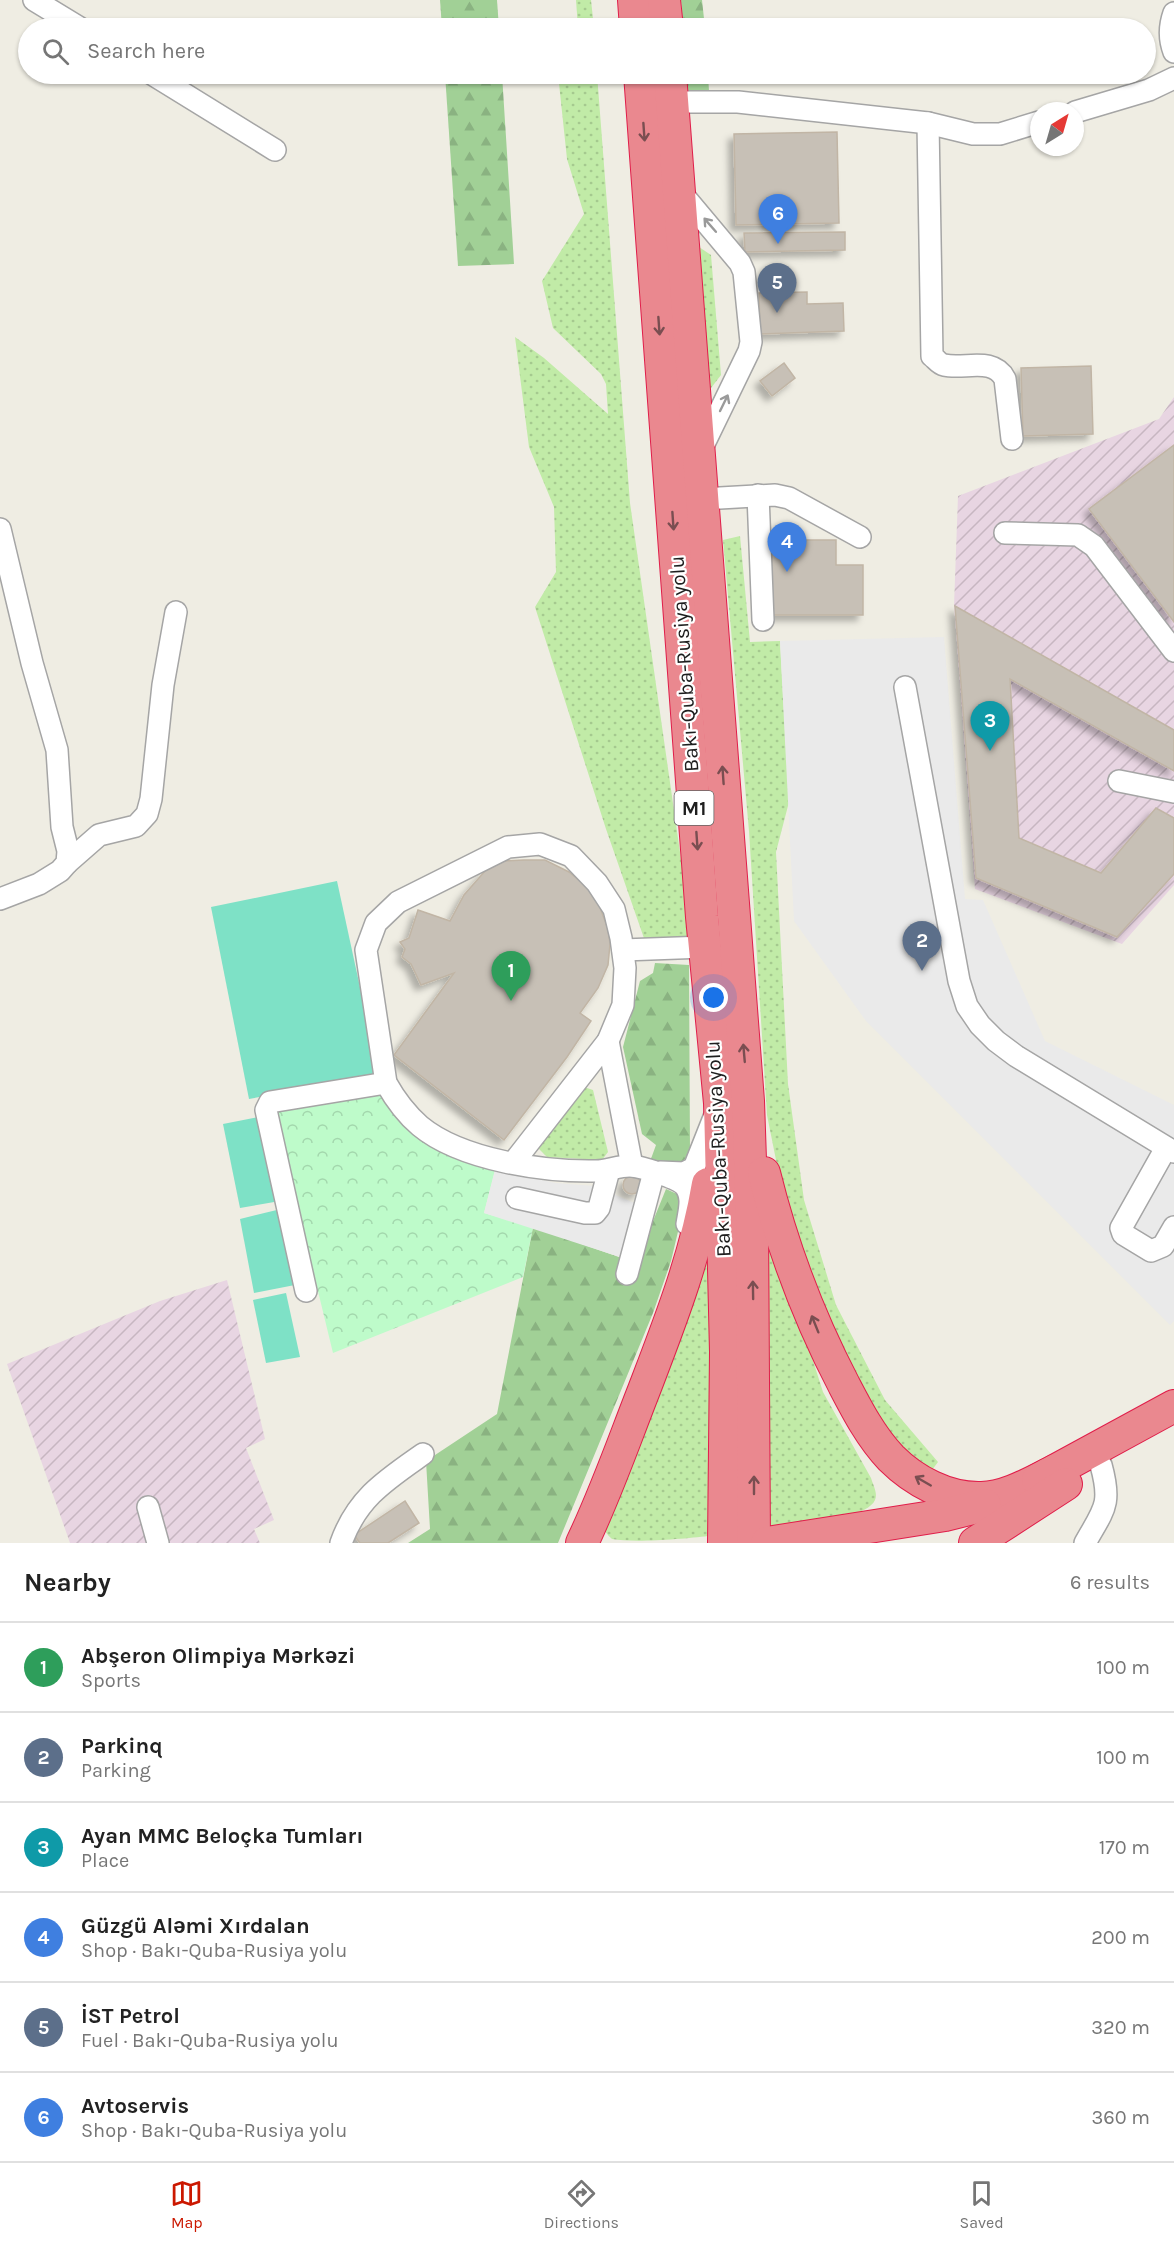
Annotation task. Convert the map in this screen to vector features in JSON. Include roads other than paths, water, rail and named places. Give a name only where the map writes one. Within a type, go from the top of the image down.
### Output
[{"type":"highway","points":[[634,0],[635,18]]},
{"type":"highway","points":[[664,0],[665,18]]},
{"type":"highway","name":"Bakı-Quba-Rusiya yolu","points":[[641,84],[705,947],[734,1102],[752,1219],[754,1543]]},
{"type":"highway","name":"Bakı-Quba-Rusiya yolu","points":[[671,88],[702,499],[734,1102],[726,1352],[724,1543]]},
{"type":"highway","points":[[734,1102],[793,1268],[834,1366],[865,1423],[885,1450],[906,1471],[927,1484],[952,1494],[968,1497],[994,1497],[1101,1465],[1174,1427]]},
{"type":"highway","points":[[582,1543],[624,1443],[690,1265],[734,1102]]},
{"type":"highway","points":[[876,1543],[950,1531],[1008,1513],[1174,1406]]},
{"type":"highway","points":[[767,1543],[978,1508],[1062,1477]]},
{"type":"highway","points":[[975,1543],[1062,1477]]},
{"type":"lane","points":[[34,0],[64,18]]},
{"type":"lane","points":[[1174,13],[1170,41],[1174,52]]},
{"type":"lane","points":[[1084,109],[1149,90],[1174,78]]},
{"type":"lane","points":[[168,84],[275,150]]},
{"type":"lane","points":[[671,88],[738,102],[928,123],[973,134],[1000,134],[1030,125]]},
{"type":"lane","points":[[928,123],[932,356],[942,365],[991,366],[1001,372],[1005,379],[1012,439]]},
{"type":"lane","points":[[678,189],[740,263],[744,272],[751,342],[749,351],[699,455]]},
{"type":"lane","points":[[702,499],[758,495],[789,498],[860,537]]},
{"type":"lane","points":[[758,495],[763,620]]},
{"type":"lane","points":[[0,529],[32,663],[57,750],[62,826],[68,850],[67,863]]},
{"type":"lane","points":[[1005,533],[1078,535],[1094,546],[1174,651]]},
{"type":"lane","points":[[0,899],[39,884],[60,871],[99,835],[136,826],[147,814],[151,798],[163,685],[176,612]]},
{"type":"lane","points":[[905,687],[959,981],[967,1006],[980,1026],[1016,1056],[1170,1150],[1121,1228],[1123,1234],[1151,1251],[1163,1246],[1174,1227]]},
{"type":"lane","points":[[1119,780],[1174,792]]},
{"type":"lane","points":[[513,1163],[608,1041],[623,1005],[625,968],[614,909],[597,883],[571,856],[540,844],[508,847],[398,902],[375,923],[366,951],[386,1083],[394,1097],[421,1126],[436,1137],[473,1152],[513,1163],[571,1170],[609,1170],[632,1166],[654,1172],[684,1185],[689,1194],[687,1224],[669,1288],[574,1527],[573,1543]]},
{"type":"lane","points":[[623,950],[705,947]]},
{"type":"lane","points":[[608,1041],[632,1166]]},
{"type":"lane","points":[[306,1291],[266,1110],[270,1102],[386,1083]]},
{"type":"lane","points":[[654,1172],[684,1173],[694,1168],[734,1102]]},
{"type":"lane","points":[[517,1198],[585,1213],[595,1213],[599,1208],[609,1170]]},
{"type":"lane","points":[[627,1274],[654,1172]]},
{"type":"lane","points":[[341,1543],[361,1505],[372,1492],[423,1454]]},
{"type":"lane","points":[[1085,1543],[1103,1509],[1107,1496],[1101,1465]]},
{"type":"lane","points":[[148,1507],[158,1543]]},
{"type":"place","name":"Avtoservis","points":[[778,244]]},
{"type":"place","name":"İST Petrol","points":[[777,313]]},
{"type":"place","name":"Güzgü Aləmi Xırdalan","points":[[787,572]]},
{"type":"place","name":"Ayan MMC Beloçka Tumları","points":[[990,751]]},
{"type":"place","name":"Parkinq","points":[[922,971]]},
{"type":"place","name":"Abşeron Olimpiya Mərkəzi","points":[[511,1001]]}]
